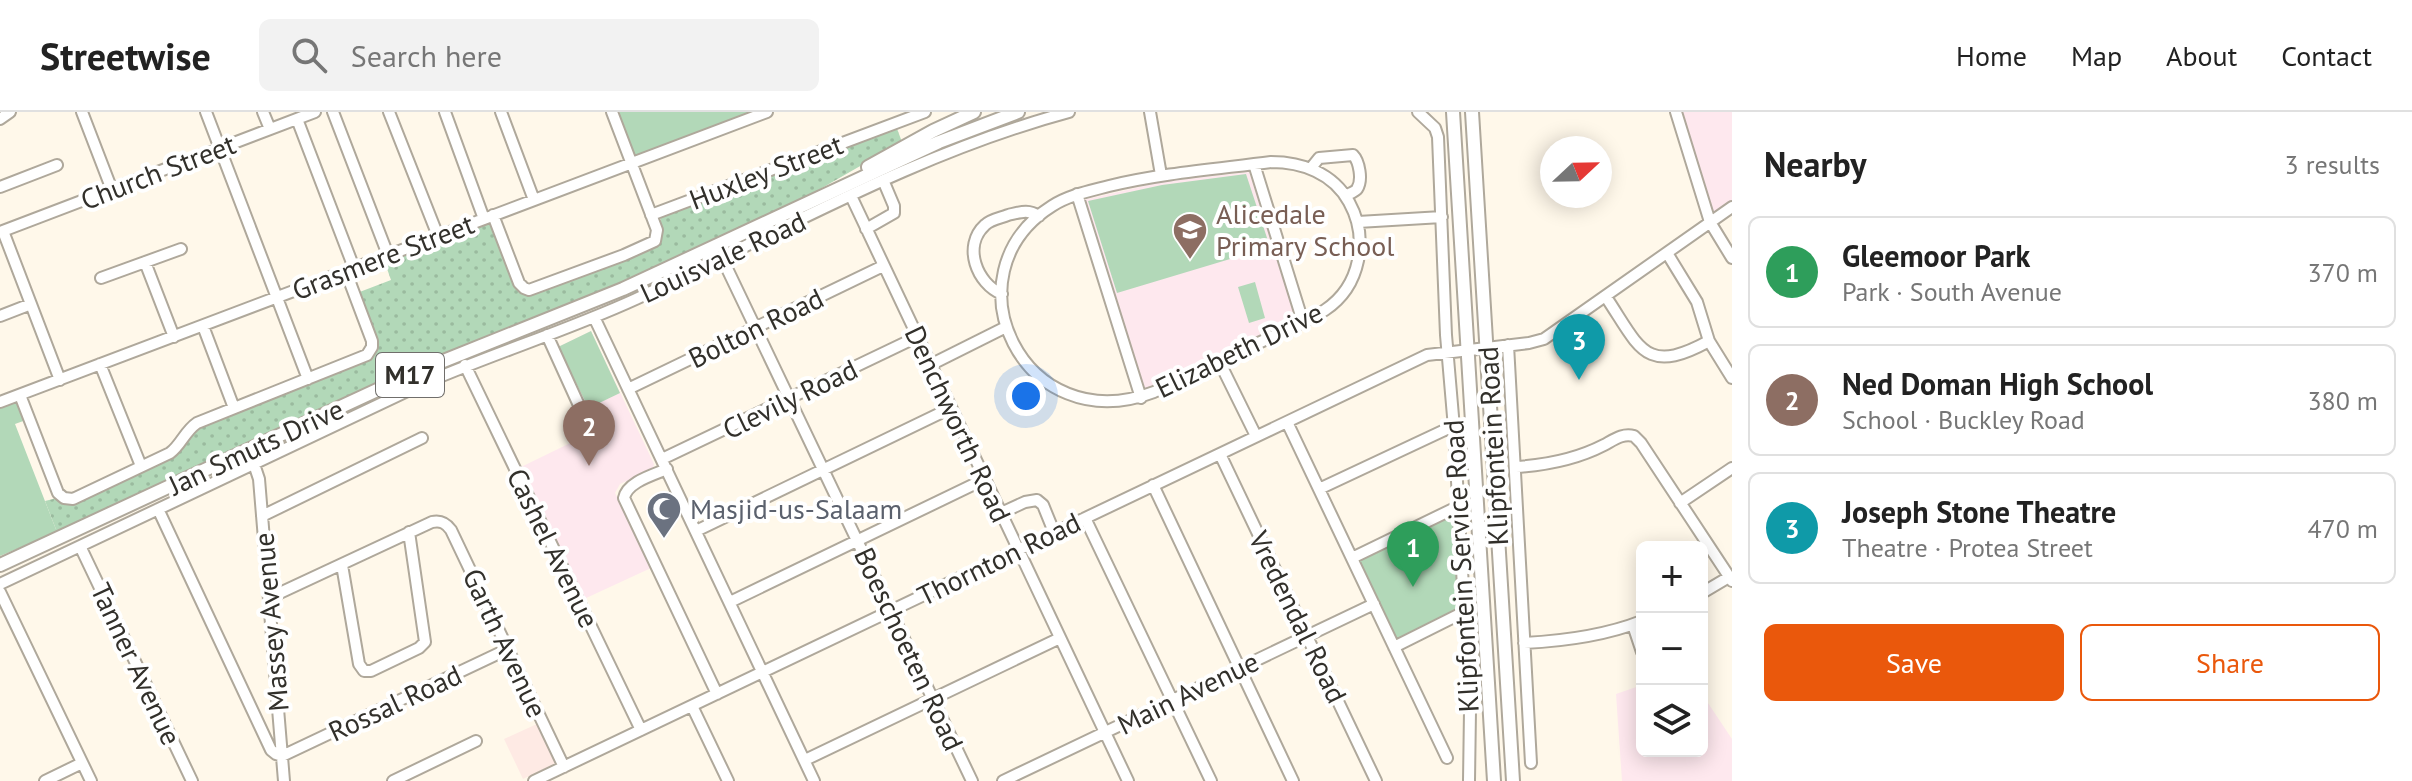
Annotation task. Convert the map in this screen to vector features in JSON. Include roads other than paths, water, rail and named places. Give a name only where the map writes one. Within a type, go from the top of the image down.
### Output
[{"type":"main road","name":"Jan Smuts Drive","points":[[821,196],[829,188],[920,138],[974,112]]},
{"type":"main road","name":"Jan Smuts Drive","points":[[0,565],[416,372],[623,289],[939,142],[1018,112]]},
{"type":"main road","name":"Klipfontein Road","points":[[1453,112],[1494,781]]},
{"type":"main road","name":"Klipfontein Road","points":[[1472,112],[1513,781]]},
{"type":"street","points":[[0,119],[10,112]]},
{"type":"street","points":[[82,112],[112,190]]},
{"type":"street","points":[[206,112],[308,379]]},
{"type":"street","points":[[263,112],[270,129]]},
{"type":"street","name":"Church Street","points":[[1,231],[315,112]]},
{"type":"street","points":[[333,112],[388,255]]},
{"type":"street","points":[[389,112],[438,236]]},
{"type":"street","points":[[445,112],[519,283],[526,290],[536,289],[653,242],[658,232],[612,112]]},
{"type":"street","points":[[501,112],[534,200]]},
{"type":"street","name":"Grasmere Street","points":[[0,402],[767,112]]},
{"type":"street","name":"Huxley Street","points":[[651,215],[925,112]]},
{"type":"street","name":"Louisvale Road","points":[[0,584],[465,365],[594,317],[883,180],[974,141],[1069,112]]},
{"type":"street","points":[[1150,112],[1161,175]]},
{"type":"street","name":"Klipfontein Service Road","points":[[1418,112],[1437,133],[1447,352],[1465,615],[1469,781]]},
{"type":"street","points":[[1676,112],[1710,222],[1732,258]]},
{"type":"street","points":[[20,395],[56,491],[64,498],[73,499],[173,451],[194,425],[364,357],[371,350],[372,341],[297,119]]},
{"type":"street","points":[[1311,168],[1319,158],[1353,155],[1358,160],[1360,183],[1357,190],[1345,196]]},
{"type":"street","name":"Elizabeth Drive","points":[[1287,162],[1311,168],[1333,183],[1345,196],[1358,222],[1359,258],[1350,282],[1331,306],[1303,322],[1141,398],[1097,403],[1060,391],[1036,374],[1024,360],[1006,327],[1002,294],[1007,265],[1015,247],[1025,231],[1052,206],[1077,194],[1161,175],[1287,162]]},
{"type":"street","points":[[1254,164],[1303,322]]},
{"type":"street","points":[[0,187],[57,165]]},
{"type":"street","points":[[866,229],[894,213],[883,180]]},
{"type":"street","points":[[1077,194],[1141,398]]},
{"type":"street","name":"Denchworth Road","points":[[851,196],[1128,781]]},
{"type":"street","name":"Thornton Road","points":[[534,781],[1418,359],[1544,339],[1732,207]]},
{"type":"street","name":"Elizabeth Drive","points":[[1002,294],[985,284],[974,259],[973,249],[981,229],[992,221],[1023,211],[1039,216]]},
{"type":"street","points":[[1358,222],[1442,217]]},
{"type":"street","points":[[1,231],[60,380]]},
{"type":"street","points":[[101,278],[181,249]]},
{"type":"street","points":[[1667,253],[1697,302],[1709,341],[1732,378]]},
{"type":"street","name":"Boeschoeten Road","points":[[722,258],[972,781]]},
{"type":"street","points":[[145,262],[174,337]]},
{"type":"street","name":"Bolton Road","points":[[628,389],[883,266]]},
{"type":"street","points":[[1606,297],[1640,346],[1650,353],[1668,358],[1678,357],[1709,341]]},
{"type":"street","points":[[0,316],[31,304]]},
{"type":"street","points":[[594,317],[814,781]]},
{"type":"street","points":[[203,326],[234,408]]},
{"type":"street","points":[[930,365],[1006,327]]},
{"type":"street","points":[[547,335],[587,423]]},
{"type":"street","name":"Clevily Road","points":[[717,694],[624,498],[625,492],[664,464],[917,337]]},
{"type":"street","points":[[1508,345],[1531,763]]},
{"type":"street","points":[[1219,361],[1256,436]]},
{"type":"street","points":[[100,364],[141,466]]},
{"type":"street","name":"Cashel Avenue","points":[[465,365],[641,730]]},
{"type":"street","points":[[696,531],[951,408]]},
{"type":"street","points":[[1287,422],[1447,758]]},
{"type":"street","points":[[1319,489],[1454,428]]},
{"type":"street","points":[[1516,467],[1577,457],[1631,434],[1641,443],[1731,579],[1708,590]]},
{"type":"street","points":[[262,516],[422,438]]},
{"type":"street","name":"Vredendal Road","points":[[1220,454],[1376,781]]},
{"type":"street","name":"Massey Avenue","points":[[254,464],[259,479],[284,781]]},
{"type":"street","points":[[1680,503],[1732,468]]},
{"type":"street","points":[[730,602],[985,479]]},
{"type":"street","points":[[1153,485],[1293,781]]},
{"type":"street","points":[[1001,513],[1037,500],[1043,505],[1054,532]]},
{"type":"street","points":[[158,509],[271,750],[282,756]]},
{"type":"street","points":[[1352,558],[1453,509],[1459,509]]},
{"type":"street","points":[[1085,518],[1211,781]]},
{"type":"street","name":"Garth Avenue","points":[[409,532],[432,522],[442,522],[451,530],[564,767]]},
{"type":"street","points":[[269,598],[409,532],[424,644],[371,671],[364,671],[359,664],[342,565]]},
{"type":"street","name":"Tanner Avenue","points":[[80,546],[192,781]]},
{"type":"street","points":[[0,592],[91,781]]},
{"type":"street","name":"Main Avenue","points":[[1003,781],[1374,604]]},
{"type":"street","points":[[1394,647],[1458,615],[1465,615]]},
{"type":"street","points":[[1524,643],[1575,639],[1636,623]]},
{"type":"street","points":[[805,760],[1060,638]]},
{"type":"street","name":"Rossal Road","points":[[282,756],[508,649]]},
{"type":"street","points":[[692,706],[724,780]]},
{"type":"street","points":[[393,781],[476,741]]},
{"type":"street","points":[[45,781],[82,763]]},
{"type":"place","name":"Alicedale Primary School","points":[[1190,261]]},
{"type":"place","name":"Joseph Stone Theatre","points":[[1579,380]]},
{"type":"place","name":"Ned Doman High School","points":[[589,466]]},
{"type":"place","name":"Masjid-us-Salaam","points":[[664,540]]},
{"type":"place","name":"Gleemoor Park","points":[[1413,587]]}]
